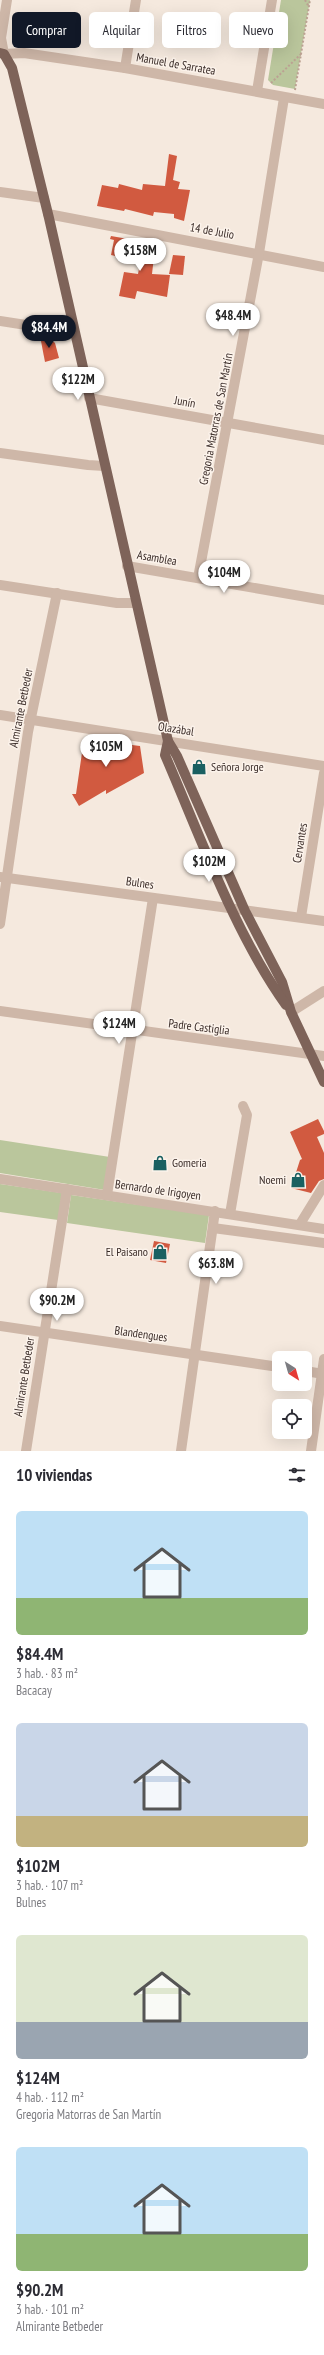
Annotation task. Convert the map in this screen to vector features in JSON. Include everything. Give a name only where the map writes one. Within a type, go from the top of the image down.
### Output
[{"type":"main road","points":[[2,53],[12,68],[48,214],[135,603],[168,741],[177,756],[245,911],[282,982],[291,1012],[324,1082]]},
{"type":"main road","points":[[168,741],[166,755],[232,908],[273,986],[291,1012]]},
{"type":"street","points":[[2,53],[1,38],[7,0]]},
{"type":"street","points":[[125,68],[136,0]]},
{"type":"street","points":[[257,91],[272,0]]},
{"type":"street","name":"Manuel de Sarratea","points":[[2,53],[24,53],[125,68],[257,91],[290,94],[324,104]]},
{"type":"street","name":"Gregoria Matorras de San Martín","points":[[198,578],[290,94]]},
{"type":"street","points":[[0,192],[44,198]]},
{"type":"street","name":"14 de Julio","points":[[48,214],[259,253],[324,267]]},
{"type":"street","points":[[0,320],[52,329],[73,328]]},
{"type":"street","name":"Junín","points":[[89,398],[324,440]]},
{"type":"street","points":[[0,453],[88,466],[104,466]]},
{"type":"street","name":"Asamblea","points":[[127,566],[324,600]]},
{"type":"street","points":[[0,585],[135,603]]},
{"type":"street","name":"Almirante Betbeder","points":[[0,924],[3,877],[31,719],[57,593]]},
{"type":"street","name":"Olazábal","points":[[0,714],[324,766]]},
{"type":"street","name":"Cervantes","points":[[301,917],[324,773]]},
{"type":"street","name":"Bulnes","points":[[3,877],[245,911],[324,920]]},
{"type":"street","points":[[107,1195],[153,898]]},
{"type":"street","points":[[291,1012],[324,991]]},
{"type":"street","name":"Padre Castiglia","points":[[0,1011],[132,1031],[324,1056]]},
{"type":"street","points":[[230,1214],[247,1115],[243,1106]]},
{"type":"street","name":"Bernardo de Irigoyen","points":[[0,1180],[324,1227]]},
{"type":"street","points":[[300,1224],[324,1185]]},
{"type":"street","name":"Almirante Betbeder","points":[[26,1451],[67,1189]]},
{"type":"street","points":[[181,1451],[196,1355],[215,1211]]},
{"type":"street","points":[[213,1228],[324,1243]]},
{"type":"street","name":"Blandengues","points":[[0,1326],[272,1366]]},
{"type":"street","points":[[310,1451],[323,1374],[324,1359]]},
{"type":"street","points":[[312,1372],[323,1374]]},
{"type":"path","points":[[305,0],[309,8]]},
{"type":"path","points":[[290,94],[301,53],[310,0]]},
{"type":"path","points":[[271,83],[301,53]]},
{"type":"path","points":[[268,80],[273,85]]},
{"type":"green space","points":[[281,0],[310,0],[295,89],[273,85],[268,80],[273,48],[288,48],[288,12],[279,12]]},
{"type":"green space","points":[[0,1140],[110,1157],[105,1190],[0,1173]]},
{"type":"green space","points":[[0,1184],[62,1193],[58,1220],[0,1212]]},
{"type":"green space","points":[[71,1195],[209,1215],[205,1243],[67,1223]]},
{"type":"building","points":[[169,154],[177,156],[173,180],[180,182],[178,189],[190,190],[184,221],[174,218],[174,214],[154,212],[153,216],[125,209],[124,211],[97,206],[102,185],[118,188],[119,184],[142,190],[143,184],[165,186]]},
{"type":"building","points":[[111,236],[134,240],[133,245],[155,248],[152,274],[170,275],[167,297],[137,291],[135,299],[119,296],[124,272],[138,274],[142,253],[128,247],[126,254],[122,253],[120,257],[111,255],[114,240],[110,239]]},
{"type":"building","points":[[173,255],[185,256],[183,275],[169,274]]},
{"type":"building","points":[[40,336],[49,338],[55,343],[59,358],[45,362]]},
{"type":"building","points":[[84,739],[140,746],[144,773],[106,794],[106,790],[79,806],[72,794],[76,794]]},
{"type":"building","points":[[318,1119],[324,1131],[324,1134],[317,1137],[324,1153],[324,1179],[319,1181],[311,1193],[291,1188],[300,1160],[302,1159],[290,1132]]},
{"type":"building","name":"El Paisano","points":[[154,1241],[170,1244],[166,1263],[150,1260]]},
{"type":"place","name":"Señora Jorge","points":[[199,767]]},
{"type":"place","name":"Gomeria","points":[[160,1163]]},
{"type":"place","name":"Noemi","points":[[298,1180]]},
{"type":"place","name":"El Paisano","points":[[160,1252]]}]
